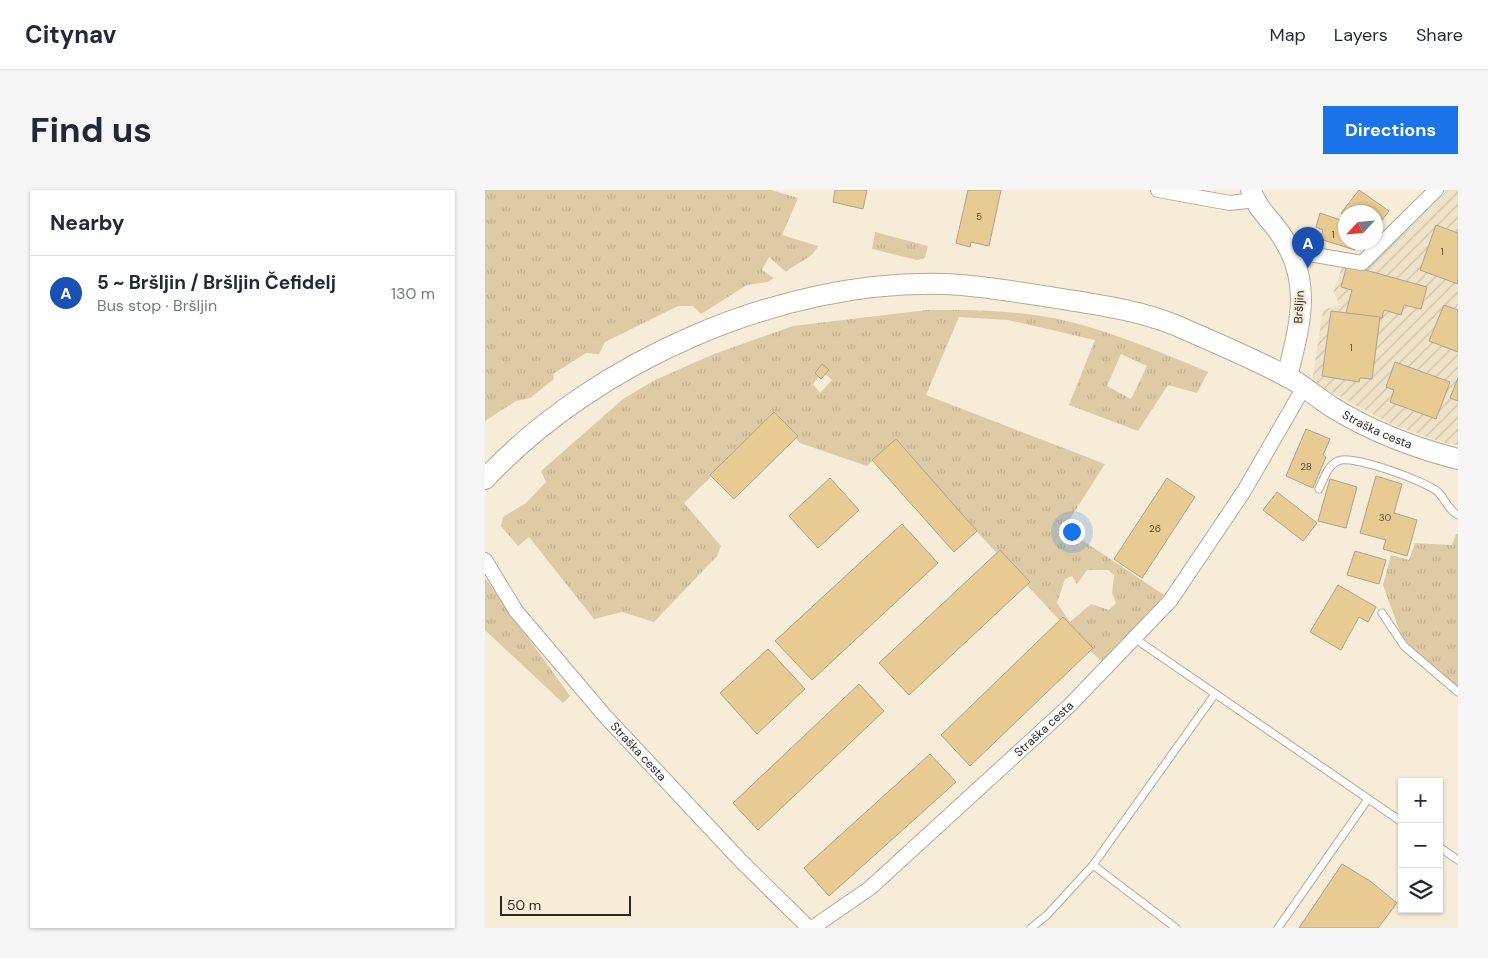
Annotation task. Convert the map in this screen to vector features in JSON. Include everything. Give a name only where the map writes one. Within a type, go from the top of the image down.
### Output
[{"type":"street","points":[[1158,190],[1230,203],[1253,195]]},
{"type":"street","points":[[1292,251],[1362,263],[1436,190]]},
{"type":"street","name":"Bršljin","points":[[1253,195],[1292,251],[1301,285],[1301,317],[1287,377]]},
{"type":"street","name":"Straška cesta","points":[[485,479],[505,458],[576,399],[673,345],[770,306],[863,288],[943,284],[987,287],[1101,305],[1171,324],[1287,377],[1305,387],[1334,409],[1380,434],[1458,459]]},
{"type":"street","name":"Straška cesta","points":[[485,560],[516,611],[605,716],[741,861],[810,928],[870,888],[1069,706],[1175,593],[1244,490],[1305,387]]},
{"type":"lane","points":[[1319,489],[1328,469],[1338,461],[1348,459],[1408,476],[1437,492],[1458,515]]},
{"type":"lane","points":[[1382,613],[1404,646],[1458,692]]},
{"type":"lane","points":[[1133,638],[1398,819]]},
{"type":"lane","points":[[1031,928],[1047,916],[1093,865],[1215,694]]},
{"type":"lane","points":[[1278,928],[1368,799]]},
{"type":"lane","points":[[1443,851],[1458,860]]},
{"type":"lane","points":[[1093,865],[1176,928]]},
{"type":"shaded area","points":[[1447,190],[1458,190],[1458,445],[1444,443],[1391,424],[1312,382],[1323,310],[1339,305],[1334,291],[1343,263],[1368,267],[1435,204]]},
{"type":"green space","points":[[485,190],[771,190],[798,198],[782,235],[818,246],[812,255],[786,272],[769,257],[762,270],[774,278],[768,282],[747,285],[701,314],[693,306],[678,306],[605,342],[599,354],[586,353],[553,374],[554,379],[530,398],[516,401],[485,421]]},
{"type":"green space","points":[[875,232],[928,246],[925,258],[917,260],[872,249]]},
{"type":"green space","points":[[927,310],[1015,313],[1050,317],[1103,331],[1208,372],[1197,393],[1168,385],[1138,431],[1069,405],[1095,340],[1008,320],[959,317],[926,395],[1105,464],[1064,528],[1164,595],[1107,667],[1065,626],[893,442],[867,466],[800,443],[774,416],[684,503],[721,546],[717,556],[654,622],[622,612],[594,619],[529,537],[518,546],[501,526],[503,517],[526,503],[546,482],[541,471],[623,399],[655,380],[714,354],[793,326]],"holes":[[[1121,354],[1147,366],[1131,399],[1107,386]],[[823,372],[832,380],[820,393],[813,384]],[[1087,570],[1108,570],[1114,575],[1112,593],[1116,603],[1109,610],[1091,604],[1070,622],[1057,603],[1065,579],[1072,576],[1077,584]]]},
{"type":"green space","points":[[1456,534],[1458,534],[1458,687],[1412,649],[1400,632],[1383,585],[1391,555],[1409,560],[1415,543],[1452,545]]},
{"type":"green space","points":[[485,578],[570,696],[563,703],[485,630]]},
{"type":"building","points":[[835,190],[867,190],[863,209],[833,202]]},
{"type":"building","points":[[968,190],[1001,190],[989,246],[971,242],[970,247],[956,243]]},
{"type":"building","points":[[1359,190],[1380,205],[1347,205]]},
{"type":"building","points":[[1383,207],[1389,211],[1383,219]]},
{"type":"building","points":[[1320,213],[1338,219],[1338,245],[1320,239],[1323,230],[1316,227]]},
{"type":"building","points":[[1436,225],[1458,233],[1458,284],[1420,270]]},
{"type":"building","points":[[1347,265],[1427,287],[1421,309],[1404,305],[1401,315],[1384,310],[1382,318],[1346,313],[1352,290],[1341,287]]},
{"type":"building","points":[[1444,305],[1458,310],[1458,352],[1429,341]]},
{"type":"building","points":[[1331,311],[1380,317],[1372,379],[1360,378],[1359,382],[1322,376]]},
{"type":"building","points":[[1395,362],[1450,382],[1436,419],[1390,402],[1394,390],[1386,387]]},
{"type":"building","points":[[822,364],[829,370],[821,379],[815,373]]},
{"type":"building","points":[[1458,378],[1458,401],[1450,398]]},
{"type":"building","points":[[774,412],[798,436],[734,499],[710,475]]},
{"type":"building","points":[[1306,429],[1330,439],[1323,455],[1326,457],[1313,488],[1286,476]]},
{"type":"building","points":[[896,439],[977,531],[954,552],[872,460]]},
{"type":"building","points":[[1376,476],[1402,484],[1394,513],[1417,520],[1407,556],[1383,549],[1386,540],[1360,533]]},
{"type":"building","points":[[830,478],[859,510],[818,548],[789,516]]},
{"type":"building","points":[[1167,478],[1195,497],[1142,578],[1114,559]]},
{"type":"building","points":[[1330,479],[1357,487],[1346,528],[1318,521]]},
{"type":"building","points":[[1277,492],[1317,523],[1303,541],[1263,510]]},
{"type":"building","points":[[902,524],[938,563],[812,680],[775,641]]},
{"type":"building","points":[[1000,550],[1030,582],[909,695],[879,663]]},
{"type":"building","points":[[1355,551],[1386,560],[1379,584],[1347,575]]},
{"type":"building","points":[[1338,585],[1376,607],[1368,622],[1359,617],[1341,650],[1310,632]]},
{"type":"building","points":[[1063,617],[1093,648],[970,766],[941,735]]},
{"type":"building","points":[[768,649],[805,689],[757,734],[720,693]]},
{"type":"building","points":[[859,684],[884,711],[758,830],[733,803]]},
{"type":"building","points":[[930,754],[956,782],[829,896],[804,868]]},
{"type":"building","points":[[1342,864],[1370,881],[1397,903],[1378,928],[1299,928]]},
{"type":"place","name":"5 ~ Bršljin / Bršljin Čefidelj","points":[[1308,268]]}]
